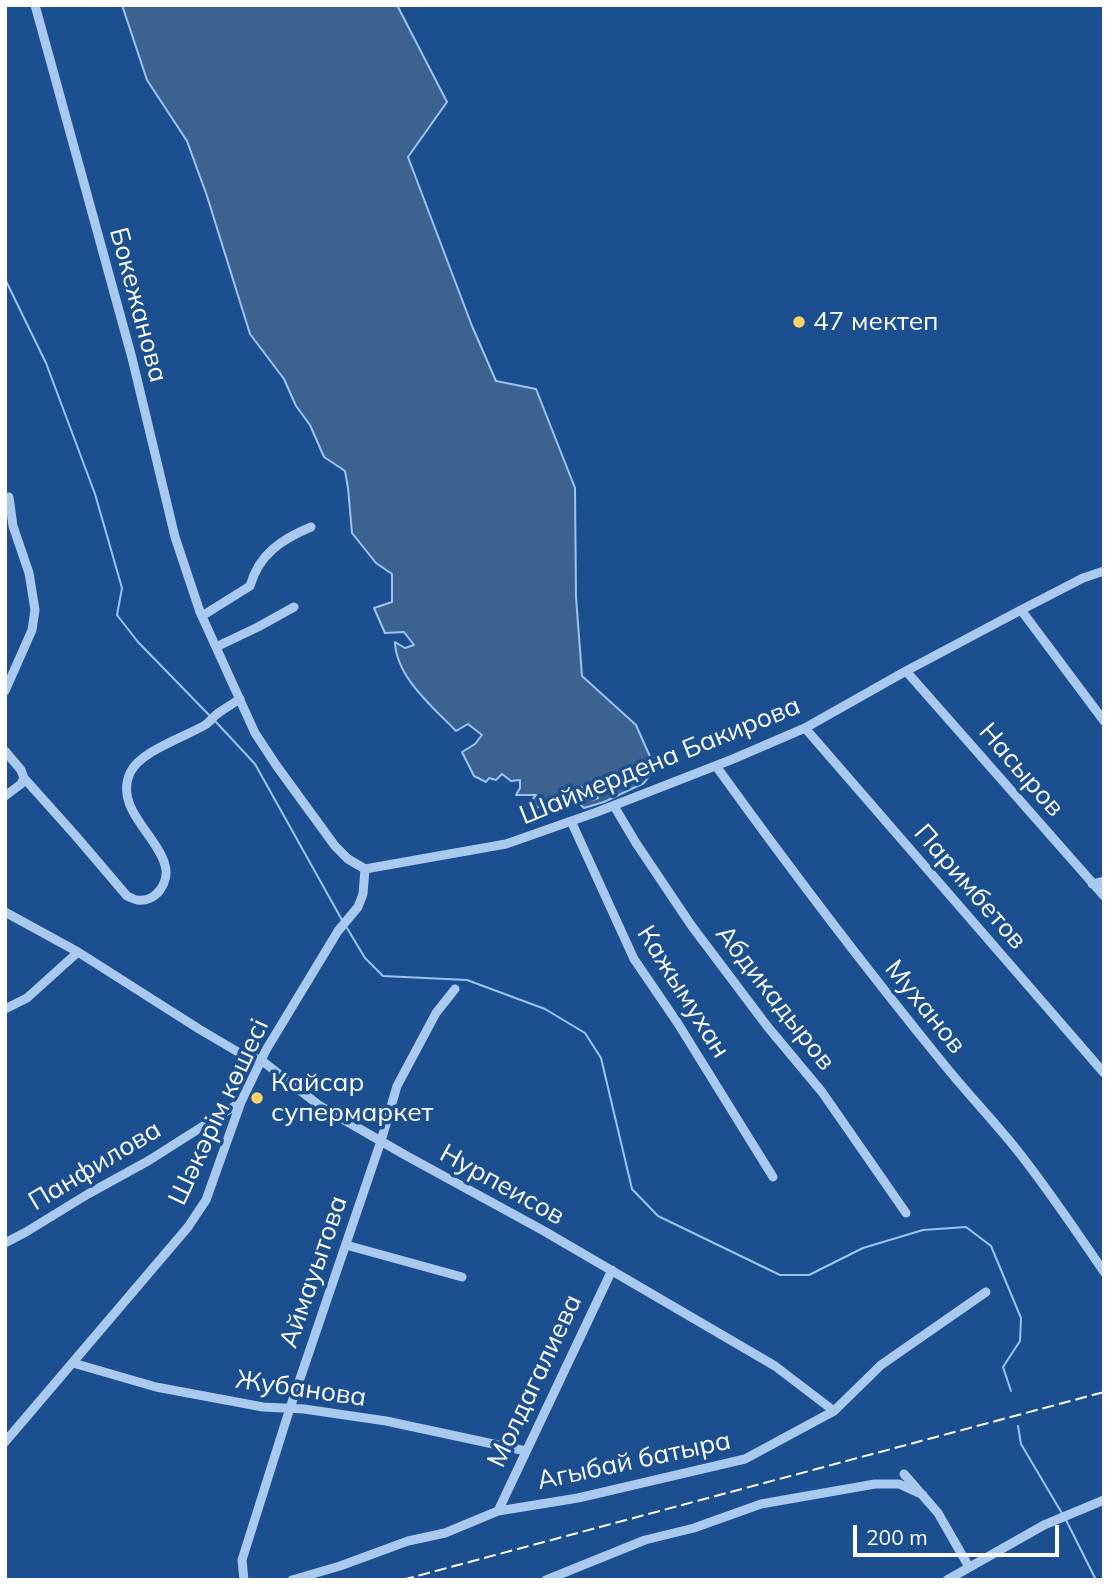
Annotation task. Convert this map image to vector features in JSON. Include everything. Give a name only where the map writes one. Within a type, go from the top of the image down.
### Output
[{"type":"street","name":"Бокежанова","points":[[35,5],[132,358],[175,537],[202,616],[255,733],[335,846],[348,859],[365,869]]},
{"type":"street","points":[[5,691],[32,630],[35,610],[29,573],[13,526],[9,497]]},
{"type":"street","points":[[202,616],[250,586],[254,572],[263,558],[291,536],[311,527]]},
{"type":"street","name":"Шаймердена Бакирова","points":[[365,869],[506,844],[716,766],[805,729],[1021,610],[1083,578],[1104,571]]},
{"type":"street","points":[[216,647],[294,607]]},
{"type":"street","points":[[1021,610],[1102,716]]},
{"type":"street","name":"Насыров","points":[[906,671],[1104,896]]},
{"type":"street","points":[[5,751],[127,896],[136,900],[149,899],[163,886],[167,877],[166,865],[129,802],[126,787],[129,774],[143,758],[207,724],[240,699]]},
{"type":"street","name":"Паримбетов","points":[[805,729],[1104,1073]]},
{"type":"street","name":"Муханов","points":[[716,766],[781,856],[942,1062],[1017,1150],[1104,1272]]},
{"type":"street","points":[[5,796],[21,784],[23,774]]},
{"type":"street","name":"Абдикадыров","points":[[614,806],[691,925],[767,1026],[822,1092],[906,1213]]},
{"type":"street","name":"Кажымухан","points":[[571,821],[634,959],[677,1022],[773,1177]]},
{"type":"street","name":"Шәкәрім көшесі","points":[[6,1445],[194,1218],[205,1200],[241,1102],[261,1060],[338,931],[358,906],[363,894],[365,869]]},
{"type":"street","points":[[1092,884],[1104,881]]},
{"type":"street","name":"Нурпеисов","points":[[5,912],[78,952],[243,1055],[261,1060],[320,1106],[544,1231],[775,1366],[834,1411]]},
{"type":"street","points":[[5,1009],[27,998],[78,952]]},
{"type":"street","name":"Аймауытова","points":[[244,1580],[242,1560],[397,1086],[436,1013],[455,989]]},
{"type":"street","name":"Панфилова","points":[[5,1243],[148,1161],[241,1102]]},
{"type":"street","points":[[346,1245],[462,1277]]},
{"type":"street","name":"Молдагалиева","points":[[498,1511],[612,1270]]},
{"type":"street","name":"Агыбай батыра","points":[[292,1580],[408,1541],[445,1533],[498,1511],[579,1498],[746,1459],[834,1411],[881,1365],[986,1292]]},
{"type":"street","name":"Жубанова","points":[[73,1363],[156,1387],[264,1407],[304,1409],[386,1421],[526,1451]]},
{"type":"street","points":[[904,1474],[938,1513],[969,1567]]},
{"type":"street","points":[[546,1580],[645,1539],[694,1528],[761,1504],[875,1484],[899,1484],[923,1495]]},
{"type":"street","points":[[947,1580],[962,1576],[969,1567],[1044,1524],[1104,1500]]},
{"type":"water","points":[[122,5],[397,5],[447,102],[408,157],[472,326],[496,381],[536,389],[575,488],[576,597],[582,676],[636,725],[655,768],[644,783],[604,802],[584,808],[577,801],[586,795],[592,800],[598,798],[594,789],[571,789],[537,808],[531,801],[536,795],[516,795],[520,780],[511,781],[502,774],[496,780],[489,778],[486,782],[474,776],[462,752],[475,744],[482,735],[468,724],[456,731],[427,702],[402,667],[395,642],[405,648],[414,645],[404,632],[385,633],[374,608],[392,602],[392,574],[376,563],[352,533],[345,471],[324,457],[310,425],[296,406],[284,379],[250,334],[187,141],[147,80]]},
{"type":"waterway","points":[[5,279],[46,363],[95,494],[122,588],[117,615],[138,642],[210,716]]},
{"type":"waterway","points":[[216,722],[255,764],[342,920]]},
{"type":"waterway","points":[[347,928],[365,958],[383,976],[467,980],[545,1009],[585,1033],[601,1058],[632,1189],[658,1216],[780,1275],[809,1275],[863,1248],[923,1230],[966,1227],[991,1246],[1021,1318],[1020,1341],[1003,1367],[1011,1391]]},
{"type":"waterway","points":[[1018,1426],[1021,1444],[1063,1515]]},
{"type":"waterway","points":[[1066,1520],[1096,1580]]},
{"type":"railway","points":[[402,1580],[1104,1392]]},
{"type":"place","name":"47 мектеп","points":[[799,322]]},
{"type":"place","name":"Кайсар супермаркет","points":[[257,1098]]}]
